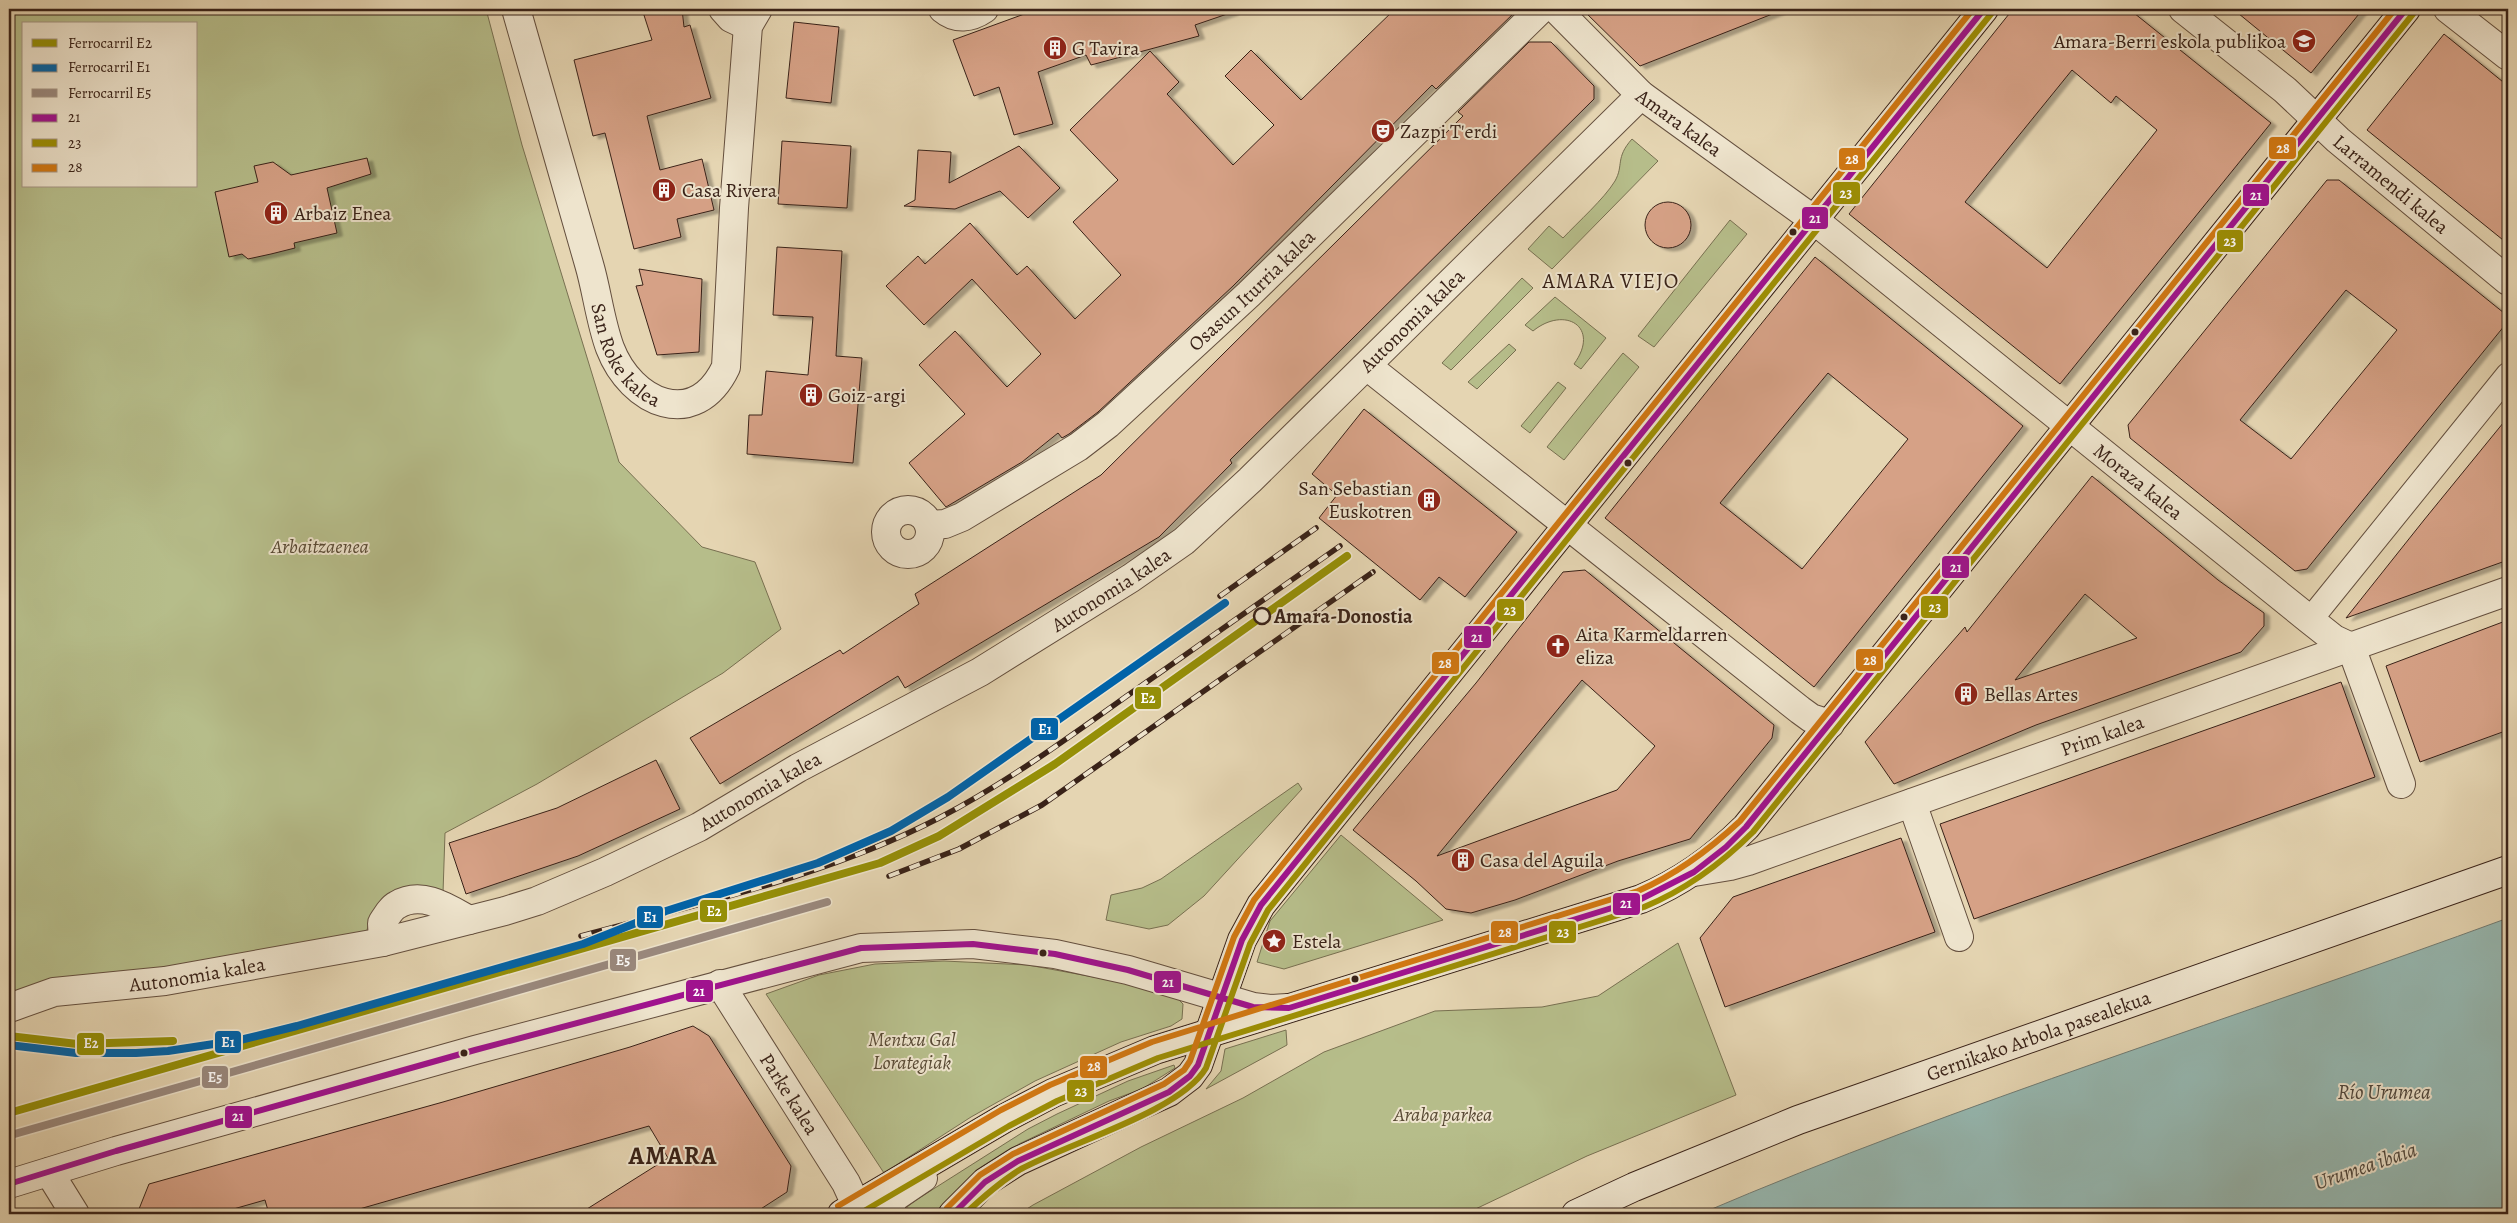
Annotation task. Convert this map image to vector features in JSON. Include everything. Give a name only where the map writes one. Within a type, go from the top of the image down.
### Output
[{"type":"street","name":"San Roke kalea","points":[[516,9],[593,278],[611,349],[633,386],[666,405],[682,405],[698,399],[718,384],[726,367],[734,208],[753,17],[731,18],[723,9]]},
{"type":"street","points":[[943,9],[957,16],[967,17],[984,9]]},
{"type":"street","name":"Osasun Iturria kalea","points":[[930,525],[945,524],[962,517],[1078,447],[1108,424],[1249,294],[1541,9]]},
{"type":"street","name":"Amara kalea","points":[[1556,9],[1641,95],[1814,220]]},
{"type":"street","points":[[1202,1035],[1222,998],[1242,940],[1261,905],[1984,9]]},
{"type":"street","name":"Larramendi kalea","points":[[2184,9],[2285,90],[2316,119],[2508,281]]},
{"type":"street","points":[[849,1210],[958,1145],[1053,1093],[1121,1064],[1202,1035],[1641,899],[1694,872],[1726,847],[1746,827],[2406,9]]},
{"type":"street","points":[[2448,9],[2508,56]]},
{"type":"street","name":"Autonomia kalea","points":[[12,1007],[54,992],[165,980],[383,942],[382,923],[396,905],[415,899],[439,903],[469,920],[536,901],[605,872],[699,827],[798,768],[980,672],[1131,578],[1184,541],[1250,480],[1367,366],[1641,95]]},
{"type":"street","name":"Moraza kalea","points":[[1814,220],[2310,620],[2334,639],[2351,647]]},
{"type":"street","points":[[1367,366],[1800,710],[1811,718],[1830,724]]},
{"type":"street","points":[[2310,620],[2508,375]]},
{"type":"street","name":"Prim kalea","points":[[1694,872],[1748,861],[2508,591]]},
{"type":"street","points":[[2351,647],[2401,784]]},
{"type":"street","points":[[1912,803],[1959,937]]},
{"type":"street","name":"Gernikako Arbola pasealekua","points":[[1576,1214],[1634,1187],[1798,1120],[2508,870]]},
{"type":"street","points":[[9,1184],[363,1082],[720,984],[861,948],[973,944],[1055,954],[1153,977],[1254,1007],[1289,1008]]},
{"type":"street","name":"Parke kalea","points":[[720,984],[846,1183],[849,1210]]},
{"type":"street","points":[[953,1214],[985,1182],[1018,1161],[1141,1103],[1169,1092],[1190,1076],[1198,1065],[1202,1035],[1198,1001],[1185,987]]},
{"type":"street","points":[[885,1214],[895,1198],[945,1163],[958,1145]]},
{"type":"street","points":[[48,1172],[75,1214]]},
{"type":"green space","name":"Arbaitzaenea","points":[[9,9],[486,9],[522,145],[619,462],[702,547],[755,562],[781,629],[723,673],[537,784],[445,833],[443,893],[372,914],[366,933],[167,970],[77,976],[9,995]]},
{"type":"green space","points":[[1632,139],[1658,161],[1552,269],[1528,249],[1549,226],[1563,238],[1598,203],[1615,181],[1623,151]]},
{"type":"green space","points":[[1730,220],[1747,234],[1654,347],[1638,336]]},
{"type":"green space","points":[[1522,278],[1533,288],[1451,370],[1442,363]]},
{"type":"green space","points":[[1555,297],[1606,338],[1581,369],[1574,364],[1581,351],[1583,340],[1581,330],[1576,324],[1567,320],[1557,320],[1545,323],[1533,331],[1525,325]]},
{"type":"green space","points":[[1509,344],[1516,350],[1477,389],[1468,382]]},
{"type":"green space","points":[[1623,353],[1639,367],[1564,460],[1547,447]]},
{"type":"green space","points":[[1558,382],[1566,388],[1530,433],[1521,426]]},
{"type":"green space","points":[[1298,783],[1302,789],[1204,896],[1168,925],[1149,929],[1106,920],[1111,895],[1142,888],[1161,879]]},
{"type":"green space","points":[[1341,835],[1443,920],[1284,969],[1257,962],[1270,921]]},
{"type":"green space","name":"Araba parkea","points":[[1678,943],[1736,1095],[1587,1156],[1465,1214],[1019,1214],[1141,1147],[1243,1098],[1324,1052],[1435,1011],[1542,1007],[1598,996]]},
{"type":"green space","name":"Mentxu Gal Lorategiak","points":[[944,961],[1028,965],[1170,991],[1183,1004],[1182,1019],[1171,1026],[1121,1042],[1035,1081],[971,1117],[884,1173],[766,994],[819,975],[875,964]]},
{"type":"green space","points":[[1286,1030],[1287,1045],[1206,1089],[1221,1071],[1225,1049]]},
{"type":"green space","points":[[1174,1065],[1175,1068],[1142,1089],[1109,1101],[1019,1144],[980,1168],[933,1214],[902,1214],[916,1200],[1028,1129],[1128,1081]]},
{"type":"water","name":"Río Urumea","points":[[2508,918],[2508,1214],[1700,1214],[1799,1173],[2001,1097]]},
{"type":"building","points":[[642,9],[682,9],[684,27],[690,25],[711,98],[647,116],[660,170],[702,159],[714,210],[677,219],[681,237],[634,249],[605,133],[593,136],[574,60],[652,40]]},
{"type":"building","name":"G Tavira","points":[[1038,9],[1233,9],[1233,12],[1195,25],[1199,36],[1091,65],[1086,55],[1038,72],[1053,124],[1014,135],[999,87],[974,96],[953,40]]},
{"type":"building","points":[[1395,9],[1518,9],[1436,89],[1432,85],[1233,286],[1098,412],[1062,438],[1058,433],[1022,462],[946,507],[909,463],[965,414],[919,365],[955,331],[1007,387],[1041,354],[972,279],[924,325],[886,286],[918,256],[925,264],[970,223],[1017,275],[1027,266],[1075,319],[1121,275],[1073,222],[1118,180],[1070,130],[1150,51],[1179,82],[1167,94],[1233,165],[1274,125],[1225,76],[1251,50],[1301,100]]},
{"type":"building","points":[[1582,9],[1779,9],[1780,11],[1640,66]]},
{"type":"building","points":[[2013,9],[2129,9],[2271,123],[2060,384],[1849,214]],"holes":[[[2072,70],[2111,103],[2116,96],[2157,130],[2047,268],[1965,202]]]},
{"type":"building","name":"Amara-Berri eskola publikoa","points":[[2233,9],[2363,9],[2311,73]]},
{"type":"building","points":[[794,22],[839,27],[831,103],[786,98]]},
{"type":"building","points":[[2444,34],[2508,86],[2508,244],[2367,130]]},
{"type":"building","points":[[1529,42],[1551,42],[1594,86],[1594,99],[1230,460],[1232,463],[1159,537],[905,688],[898,676],[720,784],[690,738],[840,650],[843,654],[919,604],[915,594],[1101,475],[1463,116],[1458,112]]},
{"type":"building","points":[[782,141],[851,146],[847,208],[778,204]]},
{"type":"building","points":[[1019,146],[1060,188],[1028,218],[1000,191],[955,209],[904,206],[915,200],[918,150],[951,152],[949,183]]},
{"type":"building","name":"Arbaiz Enea","points":[[367,158],[371,174],[327,188],[337,233],[294,243],[295,248],[271,254],[248,259],[242,254],[229,257],[215,192],[258,182],[254,166],[273,162],[291,175]]},
{"type":"building","points":[[2327,180],[2339,180],[2504,313],[2505,325],[2307,569],[2295,571],[2130,438],[2128,425]],"holes":[[[2346,290],[2397,330],[2291,459],[2240,420]]]},
{"type":"building","points":[[1668,202],[1681,206],[1687,212],[1691,225],[1687,238],[1681,244],[1668,248],[1655,244],[1649,238],[1645,225],[1649,212],[1655,206]]},
{"type":"building","name":"Goiz-argi","points":[[777,247],[842,251],[836,356],[862,358],[853,463],[747,454],[749,415],[762,415],[766,371],[808,375],[813,317],[773,315]]},
{"type":"building","points":[[1815,257],[2023,426],[1814,687],[1605,518]],"holes":[[[1828,373],[1908,439],[1802,569],[1720,503]]]},
{"type":"building","points":[[639,269],[702,279],[699,352],[657,355],[636,286],[643,285]]},
{"type":"building","name":"San Sebastian Euskotren","points":[[1364,409],[1517,532],[1465,597],[1439,577],[1420,600],[1319,518],[1337,495],[1312,474]]},
{"type":"building","points":[[2508,417],[2508,560],[2346,618],[2424,520]]},
{"type":"building","points":[[2092,476],[2218,580],[2264,613],[2264,626],[2241,652],[2036,725],[1894,784],[1865,742],[1965,627],[1967,632]],"holes":[[[2085,594],[2137,638],[2015,680]]]},
{"type":"building","points":[[1585,570],[1774,725],[1772,738],[1690,839],[1618,861],[1515,900],[1471,913],[1446,909],[1416,881],[1353,830],[1476,683],[1563,572]],"holes":[[[1582,680],[1655,746],[1617,790],[1437,856]]]},
{"type":"building","points":[[2508,620],[2508,730],[2420,762],[2386,666]]},
{"type":"building","points":[[2341,682],[2375,777],[1974,919],[1940,824]]},
{"type":"building","points":[[656,760],[680,809],[578,856],[466,894],[449,843],[557,808]]},
{"type":"building","points":[[1901,838],[1935,932],[1725,1007],[1700,938],[1733,897]]},
{"type":"building","points":[[693,1026],[709,1036],[791,1166],[787,1192],[753,1214],[579,1214],[668,1158],[649,1126],[342,1214],[269,1214],[265,1200],[216,1214],[137,1214],[149,1184],[443,1102],[630,1047]]},
{"type":"railway","points":[[1220,596],[1316,528]]},
{"type":"railway","points":[[581,936],[808,872],[853,856],[939,818],[987,791],[1056,746],[1340,546]]},
{"type":"railway","points":[[889,876],[959,849],[1042,805],[1373,572]]},
{"type":"rail line","name":"E2","points":[[9,1113],[880,863],[939,836],[1055,764],[1347,556]]},
{"type":"rail line","name":"E1","points":[[9,1045],[76,1053],[136,1053],[168,1051],[240,1040],[297,1026],[583,944],[666,911],[818,863],[891,831],[948,797],[1225,603]]},
{"type":"rail line","name":"E5","points":[[11,1135],[827,902]]},
{"type":"rail line","name":"E2","points":[[9,1036],[77,1044],[173,1041]]},
{"type":"transit line","name":"28","points":[[947,1208],[980,1175],[1013,1154],[1164,1084],[1184,1070],[1190,1061],[1234,937],[1254,900],[1973,9]]},
{"type":"transit line","name":"21","points":[[953,1214],[985,1182],[1018,1161],[1169,1092],[1190,1076],[1198,1065],[1242,940],[1261,905],[1984,9]]},
{"type":"transit line","name":"28","points":[[838,1206],[1001,1110],[1050,1085],[1152,1042],[1638,891],[1679,869],[1716,842],[1740,821],[2395,9]]},
{"type":"transit line","name":"21","points":[[9,1184],[116,1151],[475,1050],[861,948],[973,944],[1055,954],[1128,970],[1253,1007],[1289,1008],[1641,899],[1694,872],[1726,847],[1746,827],[2406,9]]},
{"type":"transit line","name":"23","points":[[965,1214],[992,1190],[1021,1169],[1148,1112],[1173,1099],[1193,1084],[1206,1068],[1250,944],[1268,910],[1991,14]]},
{"type":"transit line","name":"23","points":[[859,1214],[1009,1126],[1057,1101],[1158,1058],[1644,907],[1674,893],[1728,855],[1753,832],[2413,14]]},
{"type":"place","name":"Amara-Berri eskola publikoa","points":[[2304,41]]},
{"type":"place","name":"G Tavira","points":[[1055,48]]},
{"type":"place","name":"Zazpi T'erdi","points":[[1383,131]]},
{"type":"place","name":"Casa Rivera","points":[[664,190]]},
{"type":"place","name":"Arbaiz Enea","points":[[276,213]]},
{"type":"place","name":"Goiz-argi","points":[[811,395]]},
{"type":"place","name":"San Sebastian Euskotren","points":[[1429,500]]},
{"type":"place","name":"Amara-Donostia","points":[[1262,616]]},
{"type":"place","name":"Aita Karmeldarren eliza","points":[[1558,646]]},
{"type":"place","name":"Bellas Artes","points":[[1966,694]]},
{"type":"place","name":"Casa del Aguila","points":[[1463,860]]},
{"type":"place","name":"Estela","points":[[1274,941]]},
{"type":"district","name":"AMARA VIEJO","points":[[1611,281]]},
{"type":"district","name":"AMARA","points":[[673,1155]]},
{"type":"water label","name":"Urumea ibaia","points":[[2365,1166]]}]
